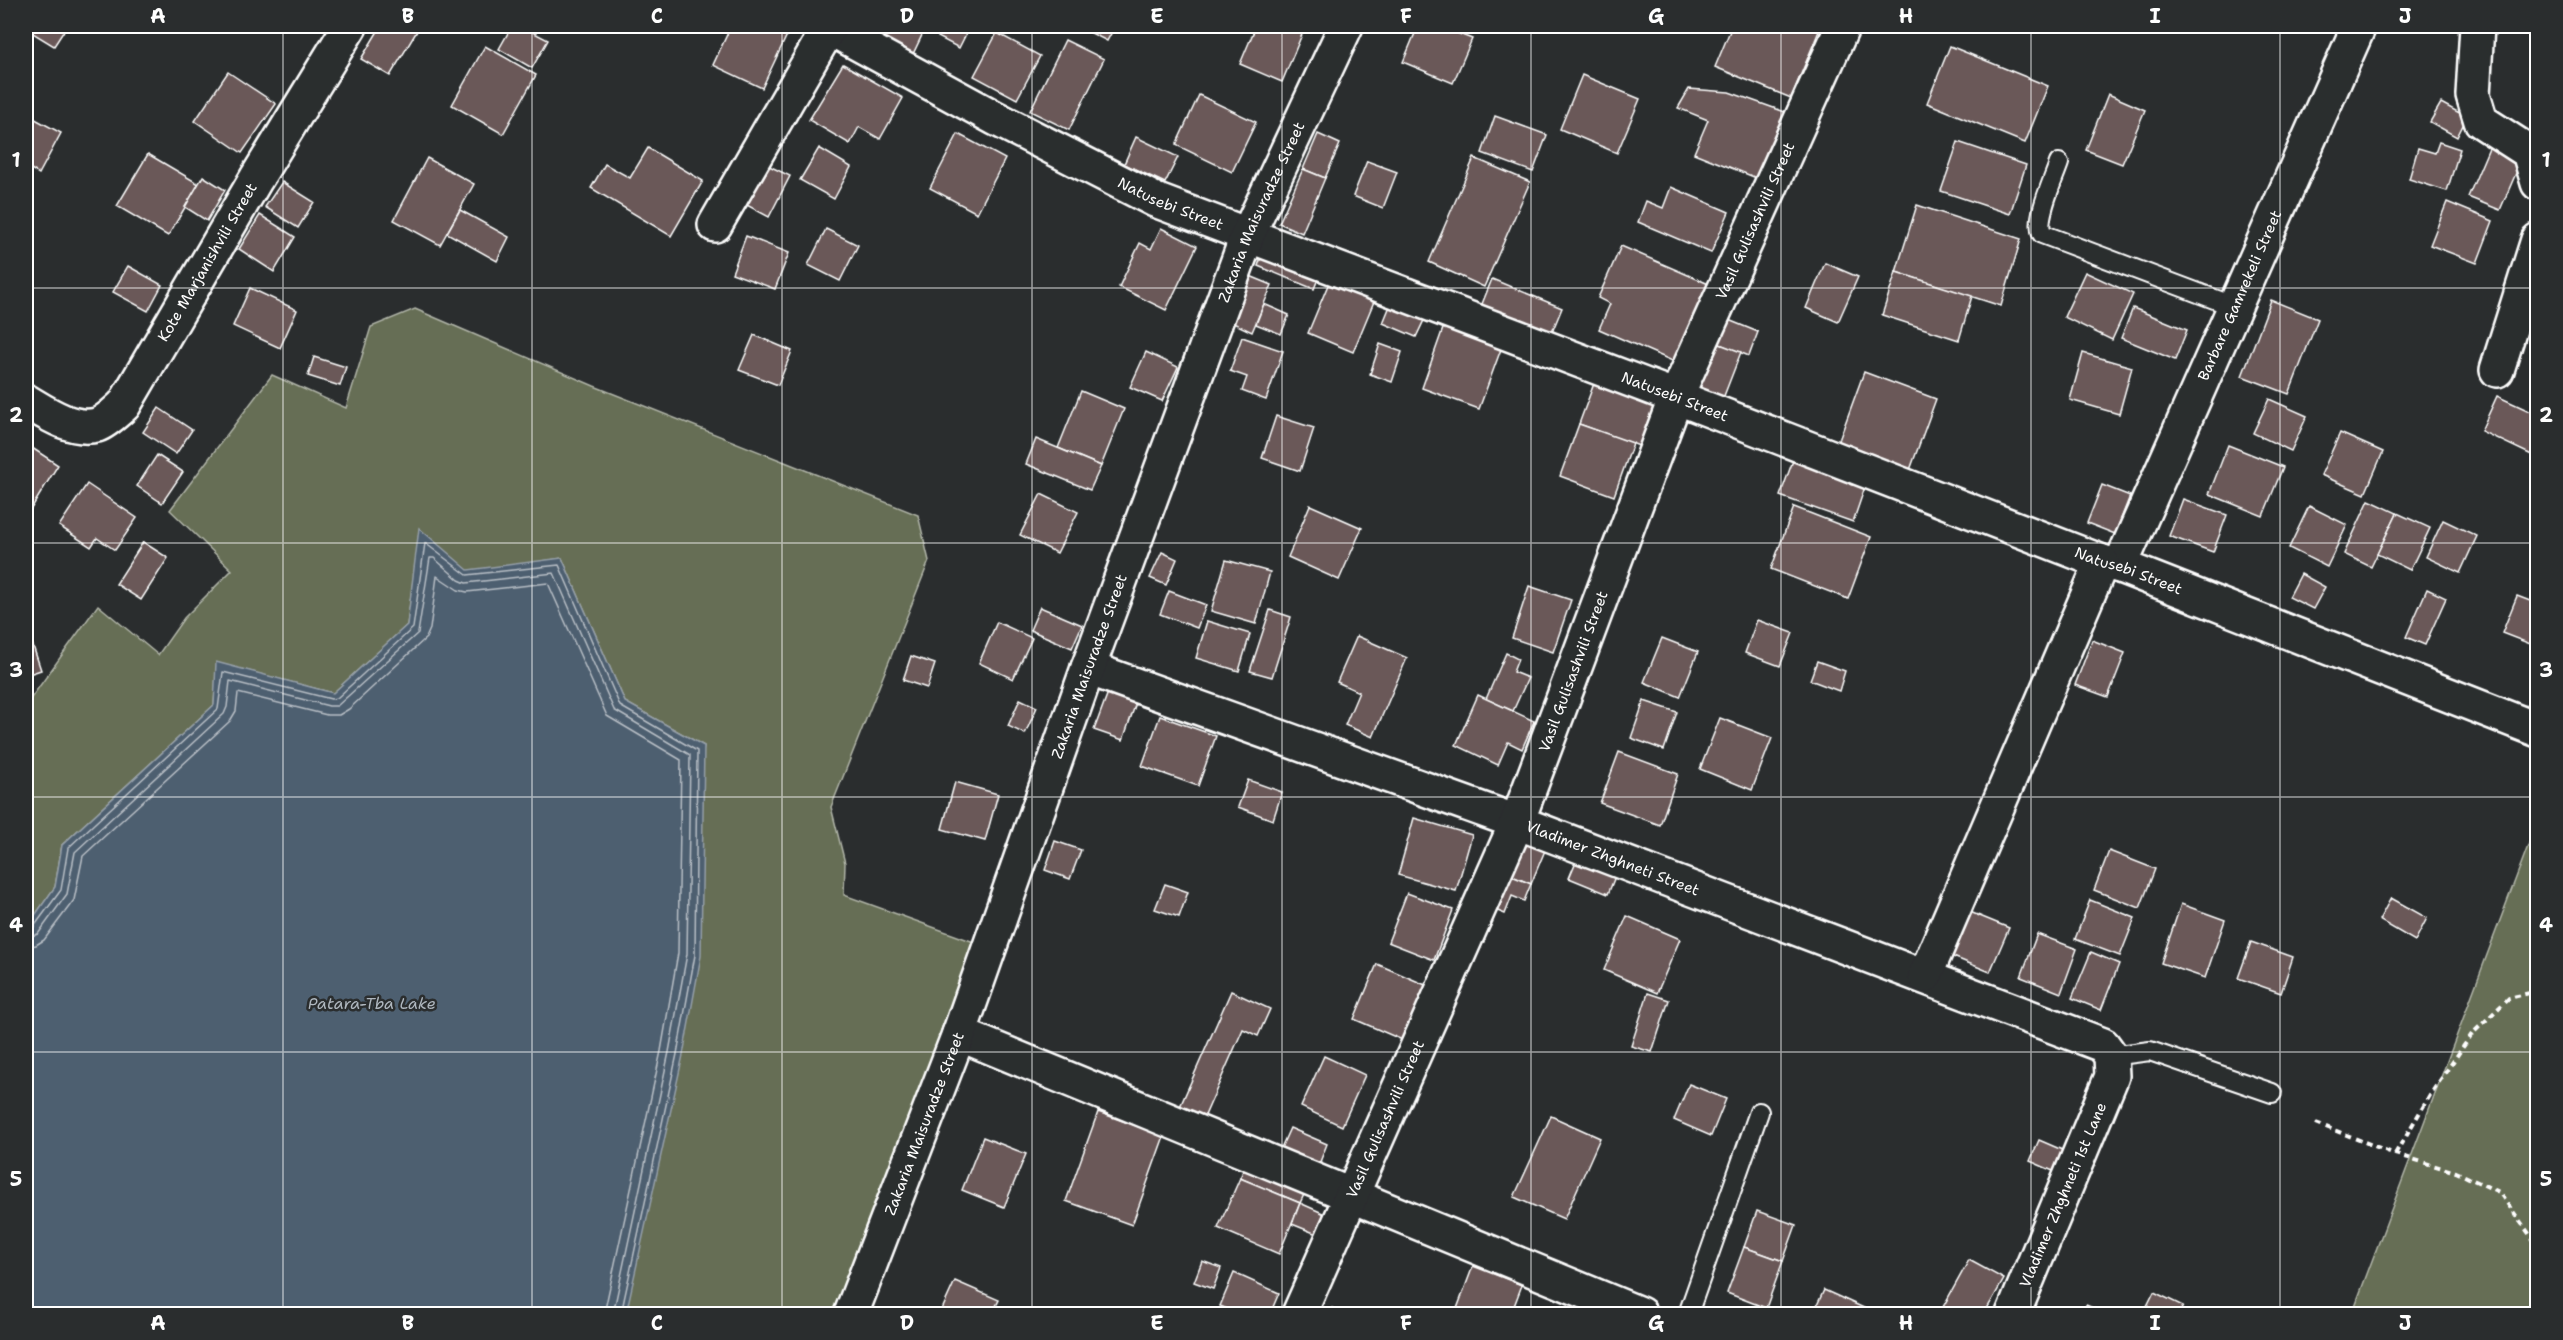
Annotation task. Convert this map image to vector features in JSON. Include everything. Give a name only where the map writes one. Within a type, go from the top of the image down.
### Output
[{"type":"street","name":"Kote Marjanishvili Street","points":[[26,400],[53,418],[82,426],[99,424],[124,405],[256,179],[350,26]]},
{"type":"street","name":"Natusebi Street","points":[[828,26],[995,118],[1155,200],[1676,397],[2538,730]]},
{"type":"street","points":[[715,225],[828,26]]},
{"type":"street","name":"Zakaria Maisuradze Street","points":[[851,1314],[958,1034],[1088,668],[1248,234],[1346,26]]},
{"type":"street","name":"Vasil Gulisashvili Street","points":[[1299,1314],[1517,822],[1676,397],[1843,26]]},
{"type":"street","name":"Barbare Gamrekeli Street","points":[[1925,976],[2111,564],[2233,306],[2359,26]]},
{"type":"street","points":[[2477,26],[2473,95],[2481,121],[2529,152],[2538,183]]},
{"type":"street","points":[[2497,370],[2538,240]]},
{"type":"street","name":"Vladimer Zhghneti Street","points":[[1088,668],[1517,822],[2103,1045],[2112,1066]]},
{"type":"street","points":[[958,1034],[1353,1194],[1640,1314]]},
{"type":"street","name":"Vladimer Zhghneti 1st Lane","points":[[2013,1314],[2112,1066]]},
{"type":"lane","points":[[2059,163],[2041,215],[2039,228],[2042,234],[2233,306]]},
{"type":"lane","points":[[2112,1066],[2150,1051],[2272,1093]]},
{"type":"lane","points":[[1688,1314],[1758,1112]]},
{"type":"path","points":[[2395,1154],[2432,1092],[2472,1034],[2510,998],[2538,991]]},
{"type":"path","points":[[2316,1123],[2395,1154],[2457,1172],[2499,1192],[2538,1246]]},
{"type":"green space","points":[[415,309],[594,386],[918,515],[929,561],[831,807],[845,863],[844,895],[974,942],[836,1314],[626,1314],[704,746],[625,702],[562,558],[467,573],[420,529],[407,625],[333,693],[217,663],[214,705],[62,845],[55,887],[26,928],[26,705],[98,605],[158,655],[184,618],[232,570],[170,510],[272,375],[346,408],[371,327]]},
{"type":"green space","points":[[2537,822],[2537,1314],[2352,1314]]},
{"type":"water","name":"Patara-Tba Lake","points":[[419,528],[468,570],[562,558],[625,702],[704,746],[701,956],[683,1055],[626,1314],[26,1314],[26,928],[55,887],[62,845],[214,705],[216,662],[333,693],[407,625]]},
{"type":"building","points":[[26,26],[67,26],[54,46],[33,33],[26,46]]},
{"type":"building","points":[[381,26],[420,26],[390,76],[361,59]]},
{"type":"building","points":[[512,26],[521,26],[548,40],[532,68],[499,49]]},
{"type":"building","points":[[731,26],[772,26],[788,33],[762,88],[713,65]]},
{"type":"building","points":[[853,26],[908,26],[923,33],[913,54]]},
{"type":"building","points":[[944,26],[970,26],[959,48],[938,37]]},
{"type":"building","points":[[1092,26],[1115,26],[1107,41],[1089,32]]},
{"type":"building","points":[[1256,26],[1288,26],[1303,32],[1282,82],[1240,64]]},
{"type":"building","points":[[1418,26],[1439,26],[1472,39],[1453,83],[1403,62]]},
{"type":"building","points":[[1732,26],[1806,26],[1819,31],[1791,98],[1715,67]]},
{"type":"building","points":[[997,33],[1040,56],[1017,99],[974,76]]},
{"type":"building","points":[[1065,40],[1104,59],[1069,130],[1030,111]]},
{"type":"building","points":[[485,46],[536,75],[503,134],[452,105]]},
{"type":"building","points":[[1950,46],[2048,86],[2025,143],[1927,103]]},
{"type":"building","points":[[843,64],[903,98],[880,139],[859,127],[850,144],[809,120]]},
{"type":"building","points":[[228,72],[276,104],[242,153],[195,121]]},
{"type":"building","points":[[1582,75],[1640,99],[1617,153],[1560,129]]},
{"type":"building","points":[[1689,89],[1729,92],[1785,112],[1759,179],[1694,153],[1708,120],[1678,108]]},
{"type":"building","points":[[2108,94],[2145,110],[2122,164],[2086,150]]},
{"type":"building","points":[[1199,95],[1256,122],[1232,172],[1176,145]]},
{"type":"building","points":[[2441,103],[2467,117],[2457,137],[2430,122]]},
{"type":"building","points":[[26,114],[61,133],[39,174],[26,166]]},
{"type":"building","points":[[1495,116],[1547,135],[1533,172],[1482,153]]},
{"type":"building","points":[[958,134],[1005,159],[977,213],[930,188]]},
{"type":"building","points":[[1318,134],[1340,144],[1325,178],[1303,169]]},
{"type":"building","points":[[1136,137],[1178,157],[1165,183],[1124,164]]},
{"type":"building","points":[[1958,142],[2026,165],[2010,214],[1941,191]]},
{"type":"building","points":[[2439,142],[2460,149],[2447,191],[2409,179],[2418,148],[2435,153]]},
{"type":"building","points":[[2491,143],[2523,157],[2500,210],[2468,197]]},
{"type":"building","points":[[648,148],[703,181],[671,236],[591,188],[605,164],[630,178]]},
{"type":"building","points":[[819,148],[851,167],[834,199],[800,180]]},
{"type":"building","points":[[148,154],[199,184],[168,236],[117,206]]},
{"type":"building","points":[[427,158],[474,184],[440,245],[394,220]]},
{"type":"building","points":[[1474,158],[1530,182],[1484,287],[1429,262]]},
{"type":"building","points":[[1367,161],[1397,172],[1383,208],[1353,196]]},
{"type":"building","points":[[763,163],[790,176],[769,217],[743,203]]},
{"type":"building","points":[[1303,169],[1325,178],[1302,233],[1279,223]]},
{"type":"building","points":[[203,176],[225,190],[207,221],[185,207]]},
{"type":"building","points":[[282,182],[314,202],[298,228],[265,207]]},
{"type":"building","points":[[1671,187],[1729,212],[1711,253],[1638,222],[1646,201],[1663,208]]},
{"type":"building","points":[[2447,202],[2493,221],[2477,263],[2430,245]]},
{"type":"building","points":[[1917,205],[2021,239],[2001,306],[1896,272]]},
{"type":"building","points":[[460,210],[509,237],[497,261],[447,233]]},
{"type":"building","points":[[260,215],[295,237],[274,272],[239,249]]},
{"type":"building","points":[[1161,228],[1197,246],[1166,310],[1119,287],[1140,243],[1151,249]]},
{"type":"building","points":[[826,229],[858,245],[840,281],[808,265]]},
{"type":"building","points":[[746,236],[789,253],[775,289],[732,273]]},
{"type":"building","points":[[1621,246],[1711,285],[1677,363],[1599,329],[1610,304],[1598,298]]},
{"type":"building","points":[[1264,249],[1321,271],[1314,289],[1258,266]]},
{"type":"building","points":[[1825,263],[1858,277],[1838,322],[1806,308]]},
{"type":"building","points":[[128,266],[162,285],[148,311],[113,292]]},
{"type":"building","points":[[1896,272],[1972,296],[1959,340],[1882,315]]},
{"type":"building","points":[[2085,272],[2133,294],[2112,340],[2064,317]]},
{"type":"building","points":[[1250,276],[1272,285],[1252,332],[1231,322]]},
{"type":"building","points":[[1492,279],[1562,308],[1550,337],[1480,309]]},
{"type":"building","points":[[1330,280],[1375,299],[1353,352],[1308,333]]},
{"type":"building","points":[[250,288],[297,310],[280,348],[233,326]]},
{"type":"building","points":[[2271,300],[2318,319],[2289,394],[2242,376]]},
{"type":"building","points":[[1392,301],[1426,316],[1416,337],[1383,323]]},
{"type":"building","points":[[1264,304],[1289,315],[1281,334],[1256,324]]},
{"type":"building","points":[[2133,308],[2187,330],[2175,360],[2121,338]]},
{"type":"building","points":[[1726,319],[1758,332],[1749,356],[1717,343]]},
{"type":"building","points":[[1446,320],[1504,341],[1479,409],[1422,388]]},
{"type":"building","points":[[754,335],[792,351],[778,385],[739,370]]},
{"type":"building","points":[[1242,337],[1283,351],[1266,400],[1242,391],[1247,377],[1230,371]]},
{"type":"building","points":[[1717,343],[1741,352],[1722,401],[1698,391]]},
{"type":"building","points":[[1380,344],[1402,352],[1392,382],[1370,374]]},
{"type":"building","points":[[1146,352],[1178,367],[1162,401],[1130,387]]},
{"type":"building","points":[[2083,353],[2132,367],[2119,414],[2070,400]]},
{"type":"building","points":[[314,357],[346,367],[340,386],[308,376]]},
{"type":"building","points":[[1864,372],[1936,399],[1910,470],[1838,443]]},
{"type":"building","points":[[1596,378],[1659,401],[1642,447],[1579,424]]},
{"type":"building","points":[[1081,391],[1124,409],[1101,466],[1058,448]]},
{"type":"building","points":[[2497,396],[2538,415],[2538,458],[2481,431]]},
{"type":"building","points":[[2269,399],[2307,416],[2291,451],[2253,433]]},
{"type":"building","points":[[159,408],[192,430],[176,454],[143,432]]},
{"type":"building","points":[[1276,416],[1314,428],[1300,471],[1262,458]]},
{"type":"building","points":[[1579,424],[1633,443],[1614,496],[1560,476]]},
{"type":"building","points":[[2340,433],[2383,452],[2365,494],[2321,475]]},
{"type":"building","points":[[1036,439],[1101,466],[1090,490],[1026,464]]},
{"type":"building","points":[[26,444],[58,465],[26,517]]},
{"type":"building","points":[[2228,445],[2283,467],[2263,516],[2209,494]]},
{"type":"building","points":[[157,455],[183,472],[162,503],[137,486]]},
{"type":"building","points":[[1795,455],[1867,481],[1853,522],[1780,496]]},
{"type":"building","points":[[87,484],[137,518],[115,550],[97,538],[91,547],[59,526]]},
{"type":"building","points":[[2102,485],[2130,496],[2115,534],[2087,523]]},
{"type":"building","points":[[1041,494],[1078,512],[1057,553],[1020,535]]},
{"type":"building","points":[[2183,499],[2227,515],[2213,552],[2169,536]]},
{"type":"building","points":[[2369,500],[2397,513],[2371,567],[2344,554]]},
{"type":"building","points":[[1310,505],[1362,528],[1339,580],[1288,557]]},
{"type":"building","points":[[2309,506],[2347,525],[2327,567],[2289,548]]},
{"type":"building","points":[[1794,507],[1871,537],[1848,599],[1771,569]]},
{"type":"building","points":[[2397,513],[2430,528],[2410,570],[2377,554]]},
{"type":"building","points":[[2443,520],[2477,536],[2460,573],[2426,557]]},
{"type":"building","points":[[143,542],[168,558],[141,600],[116,584]]},
{"type":"building","points":[[1162,552],[1177,559],[1166,585],[1150,578]]},
{"type":"building","points":[[1226,560],[1270,572],[1256,624],[1211,611]]},
{"type":"building","points":[[2301,574],[2325,587],[2313,609],[2289,597]]},
{"type":"building","points":[[1529,586],[1571,600],[1553,652],[1512,638]]},
{"type":"building","points":[[2427,589],[2446,598],[2425,645],[2406,637]]},
{"type":"building","points":[[1169,591],[1206,605],[1197,628],[1160,614]]},
{"type":"building","points":[[2517,596],[2538,604],[2538,647],[2502,633]]},
{"type":"building","points":[[1040,607],[1082,625],[1072,648],[1030,630]]},
{"type":"building","points":[[1270,610],[1291,617],[1272,677],[1250,671]]},
{"type":"building","points":[[1757,620],[1793,633],[1780,666],[1745,653]]},
{"type":"building","points":[[1207,621],[1250,634],[1239,671],[1196,658]]},
{"type":"building","points":[[997,622],[1032,638],[1013,679],[979,663]]},
{"type":"building","points":[[26,625],[41,670],[26,675]]},
{"type":"building","points":[[1357,636],[1407,658],[1373,737],[1345,725],[1359,692],[1337,682]]},
{"type":"building","points":[[1662,638],[1698,652],[1680,697],[1644,682]]},
{"type":"building","points":[[2092,640],[2125,653],[2108,697],[2075,685]]},
{"type":"building","points":[[1506,653],[1518,659],[1513,672],[1528,678],[1513,711],[1486,699]]},
{"type":"building","points":[[911,656],[935,664],[927,688],[903,680]]},
{"type":"building","points":[[1817,661],[1845,671],[1839,691],[1810,680]]},
{"type":"building","points":[[1110,687],[1138,697],[1123,740],[1094,730]]},
{"type":"building","points":[[1478,695],[1534,721],[1522,749],[1508,742],[1498,765],[1456,745]]},
{"type":"building","points":[[1020,699],[1037,707],[1025,734],[1008,726]]},
{"type":"building","points":[[1644,701],[1677,712],[1664,750],[1631,738]]},
{"type":"building","points":[[1160,716],[1216,736],[1198,786],[1142,766]]},
{"type":"building","points":[[1720,718],[1772,738],[1752,790],[1700,769]]},
{"type":"building","points":[[1619,752],[1678,774],[1660,825],[1600,803]]},
{"type":"building","points":[[1248,780],[1282,792],[1273,820],[1238,807]]},
{"type":"building","points":[[955,782],[998,794],[985,841],[942,829]]},
{"type":"building","points":[[1414,818],[1472,835],[1456,891],[1398,875]]},
{"type":"building","points":[[1522,838],[1546,848],[1531,884],[1507,874]]},
{"type":"building","points":[[1055,841],[1081,850],[1070,879],[1045,870]]},
{"type":"building","points":[[2109,851],[2155,869],[2140,908],[2094,890]]},
{"type":"building","points":[[1577,859],[1616,874],[1608,894],[1569,878]]},
{"type":"building","points":[[1507,874],[1531,884],[1524,901],[1512,896],[1505,914],[1493,909]]},
{"type":"building","points":[[1165,884],[1188,892],[1179,917],[1155,909]]},
{"type":"building","points":[[1407,893],[1453,910],[1434,960],[1388,942]]},
{"type":"building","points":[[2391,898],[2427,918],[2415,941],[2379,920]]},
{"type":"building","points":[[2090,900],[2135,918],[2120,956],[2075,939]]},
{"type":"building","points":[[2181,904],[2225,920],[2205,978],[2161,963]]},
{"type":"building","points":[[1970,912],[2009,928],[1990,972],[1951,956]]},
{"type":"building","points":[[1627,916],[1680,939],[1657,993],[1604,970]]},
{"type":"building","points":[[2037,934],[2077,949],[2061,993],[2021,977]]},
{"type":"building","points":[[2251,942],[2293,957],[2281,993],[2238,978]]},
{"type":"building","points":[[2091,952],[2119,964],[2101,1010],[2072,998]]},
{"type":"building","points":[[1377,964],[1430,987],[1407,1042],[1354,1019]]},
{"type":"building","points":[[1231,991],[1270,1009],[1258,1036],[1243,1029],[1203,1120],[1179,1109]]},
{"type":"building","points":[[1648,993],[1669,1000],[1652,1052],[1631,1046]]},
{"type":"building","points":[[1324,1056],[1365,1075],[1342,1126],[1301,1107]]},
{"type":"building","points":[[1689,1084],[1726,1099],[1711,1136],[1674,1120]]},
{"type":"building","points":[[1098,1112],[1164,1136],[1132,1225],[1066,1201]]},
{"type":"building","points":[[1551,1116],[1600,1138],[1564,1219],[1514,1197]]},
{"type":"building","points":[[1290,1128],[1327,1144],[1318,1167],[1280,1150]]},
{"type":"building","points":[[983,1137],[1026,1154],[1004,1207],[962,1190]]},
{"type":"building","points":[[2039,1140],[2069,1153],[2060,1174],[2030,1161]]},
{"type":"building","points":[[1247,1160],[1308,1186],[1300,1203],[1240,1178]]},
{"type":"building","points":[[1240,1178],[1300,1203],[1279,1254],[1218,1228]]},
{"type":"building","points":[[1300,1203],[1327,1215],[1319,1235],[1292,1224]]},
{"type":"building","points":[[1757,1211],[1796,1225],[1783,1261],[1744,1247]]},
{"type":"building","points":[[1744,1247],[1783,1261],[1766,1308],[1727,1293]]},
{"type":"building","points":[[1969,1260],[2004,1279],[1984,1314],[1953,1314],[1942,1309]]},
{"type":"building","points":[[1202,1261],[1221,1268],[1213,1289],[1194,1282]]},
{"type":"building","points":[[1473,1266],[1522,1285],[1511,1314],[1455,1314]]},
{"type":"building","points":[[1234,1273],[1279,1293],[1270,1314],[1240,1314],[1220,1306]]},
{"type":"building","points":[[955,1281],[999,1300],[992,1314],[940,1314]]},
{"type":"building","points":[[1824,1290],[1875,1313],[1875,1314],[1813,1314]]},
{"type":"building","points":[[2154,1292],[2183,1306],[2179,1314],[2143,1314]]},
{"type":"building","points":[[2086,1305],[2107,1314],[2082,1314]]},
{"type":"building","points":[[1332,1308],[1345,1314],[1329,1314]]}]
